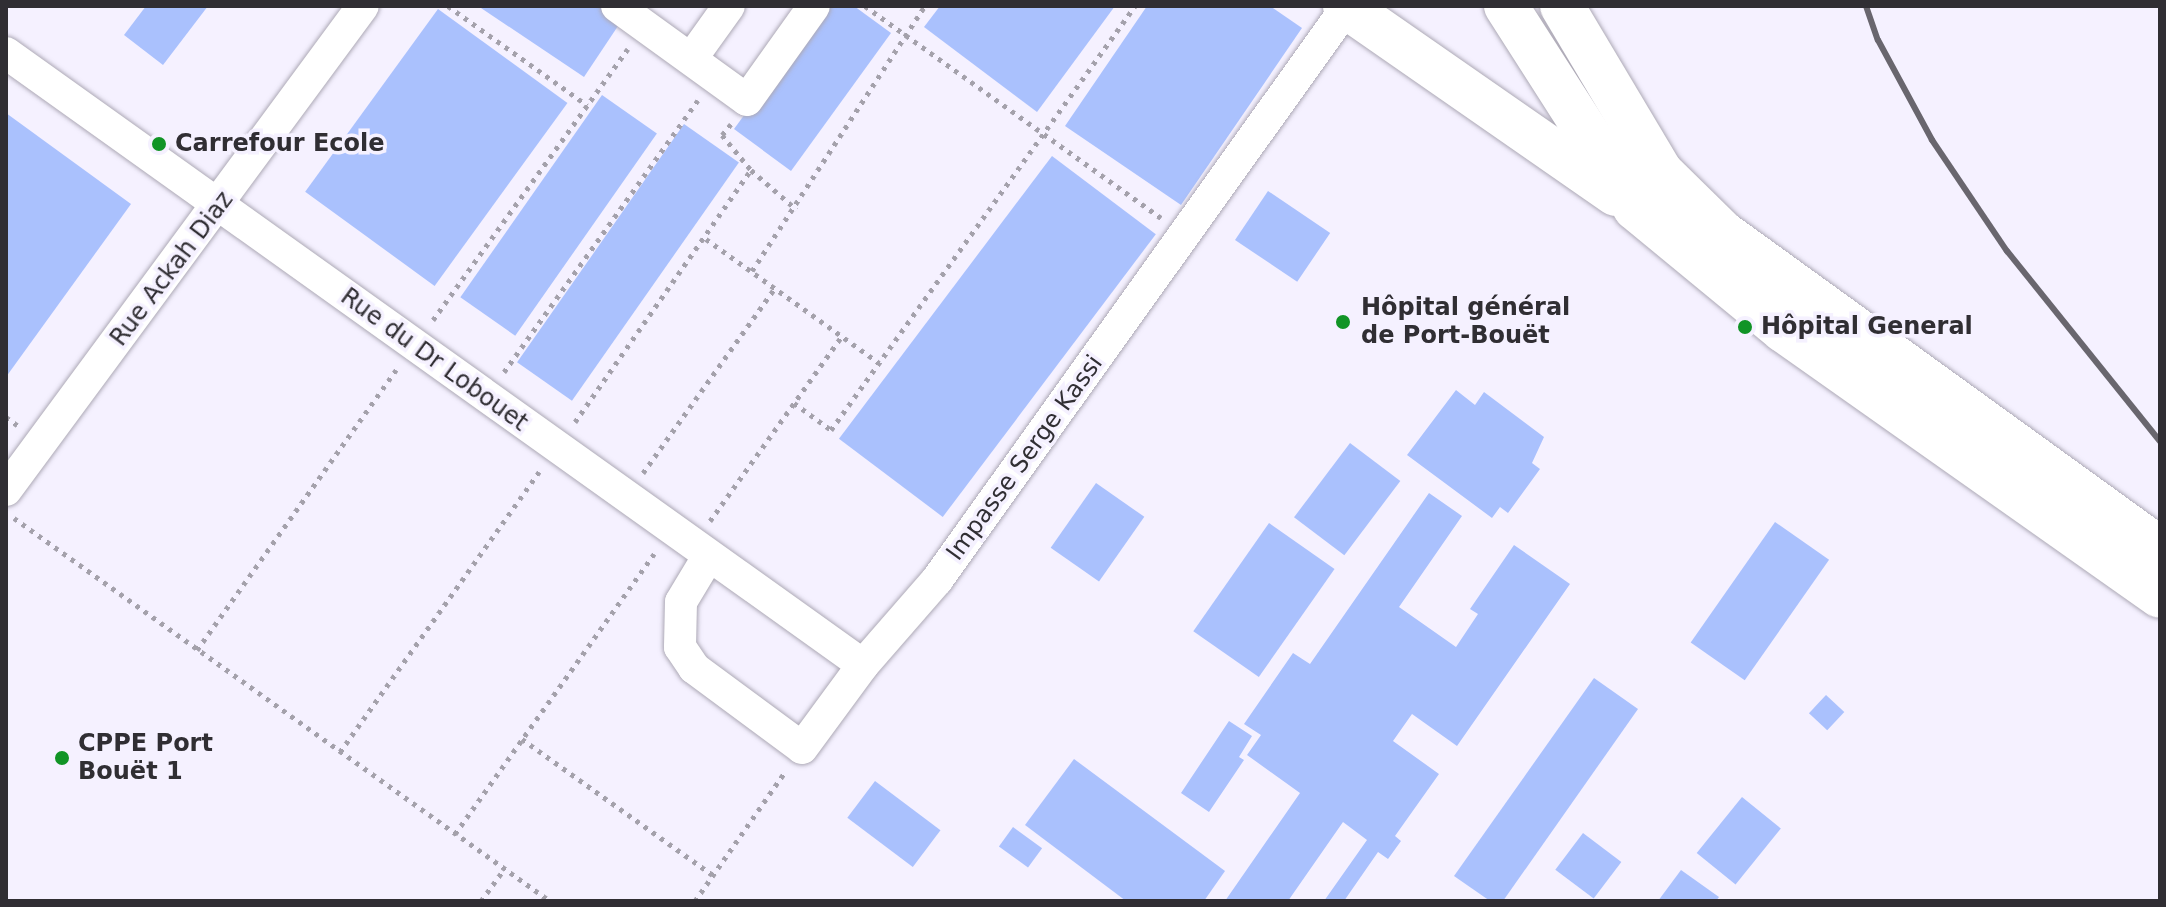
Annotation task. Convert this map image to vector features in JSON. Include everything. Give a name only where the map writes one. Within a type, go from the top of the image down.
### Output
[{"type":"main road","points":[[1506,6],[1635,208]]},
{"type":"main road","points":[[1562,6],[1661,172],[1723,233],[2160,549]]},
{"type":"main road","points":[[1346,7],[1635,208],[1783,330],[2160,596]]},
{"type":"street","name":"Rue Ackah Diaz","points":[[6,490],[220,207],[363,6]]},
{"type":"street","points":[[617,6],[747,100],[814,6]]},
{"type":"street","points":[[703,68],[729,6]]},
{"type":"street","name":"Impasse Serge Kassi","points":[[802,748],[863,665],[937,580],[1346,7]]},
{"type":"street","name":"Rue du Dr Lobouet","points":[[6,53],[863,665]]},
{"type":"street","points":[[691,544],[681,602],[680,647],[694,668],[802,748]]},
{"type":"path","points":[[448,6],[587,105]]},
{"type":"path","points":[[865,6],[1184,235]]},
{"type":"path","points":[[752,271],[796,209],[925,6]]},
{"type":"path","points":[[794,403],[831,430],[1135,6]]},
{"type":"path","points":[[197,650],[644,25]]},
{"type":"path","points":[[486,397],[703,68]]},
{"type":"path","points":[[747,100],[722,135],[751,170],[796,209]]},
{"type":"path","points":[[706,239],[879,363]]},
{"type":"path","points":[[625,497],[775,288]]},
{"type":"path","points":[[455,834],[522,739],[691,544],[842,336]]},
{"type":"path","points":[[6,512],[550,901]]},
{"type":"path","points":[[522,739],[713,875]]},
{"type":"path","points":[[695,901],[802,748]]},
{"type":"path","points":[[481,901],[504,869]]},
{"type":"building","points":[[146,6],[208,6],[163,65],[124,35]]},
{"type":"building","points":[[478,6],[614,6],[626,14],[584,77]]},
{"type":"building","points":[[824,6],[854,6],[891,33],[791,171],[734,129]]},
{"type":"building","points":[[940,6],[1115,6],[1037,112],[924,27]]},
{"type":"building","points":[[1147,6],[1270,6],[1302,28],[1181,205],[1065,126]]},
{"type":"building","points":[[438,9],[567,103],[435,286],[305,192]]},
{"type":"building","points":[[602,95],[657,133],[515,336],[460,297]]},
{"type":"building","points":[[6,113],[131,204],[6,377]]},
{"type":"building","points":[[684,124],[739,162],[572,401],[517,362]]},
{"type":"building","points":[[1052,156],[1156,234],[943,517],[839,439]]},
{"type":"building","points":[[1268,191],[1330,233],[1297,282],[1235,240]]},
{"type":"building","points":[[1456,390],[1475,405],[1484,392],[1544,437],[1532,463],[1540,469],[1508,513],[1500,507],[1492,518],[1407,455]]},
{"type":"building","points":[[1350,443],[1400,481],[1344,555],[1294,517]]},
{"type":"building","points":[[1096,483],[1144,517],[1099,582],[1051,548]]},
{"type":"building","points":[[1429,493],[1462,516],[1399,607],[1456,647],[1478,614],[1470,609],[1514,545],[1570,584],[1457,746],[1412,714],[1393,741],[1439,774],[1395,836],[1401,841],[1388,859],[1378,852],[1344,901],[1324,901],[1367,840],[1343,822],[1288,901],[1225,901],[1300,793],[1247,755],[1261,735],[1244,724],[1293,653],[1310,664]]},
{"type":"building","points":[[1775,522],[1829,560],[1745,680],[1691,642]]},
{"type":"building","points":[[1269,523],[1335,569],[1259,677],[1193,631]]},
{"type":"building","points":[[1594,678],[1638,709],[1503,901],[1490,901],[1454,876]]},
{"type":"building","points":[[1826,695],[1844,712],[1827,730],[1809,713]]},
{"type":"building","points":[[1229,721],[1252,736],[1239,757],[1244,760],[1209,812],[1181,793]]},
{"type":"building","points":[[1074,759],[1225,871],[1204,901],[1126,901],[1025,825]]},
{"type":"building","points":[[875,781],[940,830],[913,867],[847,818]]},
{"type":"building","points":[[1742,797],[1781,828],[1736,884],[1697,853]]},
{"type":"building","points":[[1013,827],[1042,848],[1028,868],[999,846]]},
{"type":"building","points":[[1583,833],[1621,862],[1594,899],[1555,870]]},
{"type":"building","points":[[1681,870],[1719,897],[1716,901],[1658,901]]},
{"type":"railway","points":[[1866,6],[1878,40],[1932,140],[2007,251],[2160,441]]},
{"type":"place","name":"Carrefour Ecole","points":[[159,144]]},
{"type":"place","name":"Hôpital général de Port-Bouët","points":[[1343,322]]},
{"type":"place","name":"Hôpital General","points":[[1745,327]]},
{"type":"place","name":"CPPE Port Bouët 1","points":[[62,758]]}]
